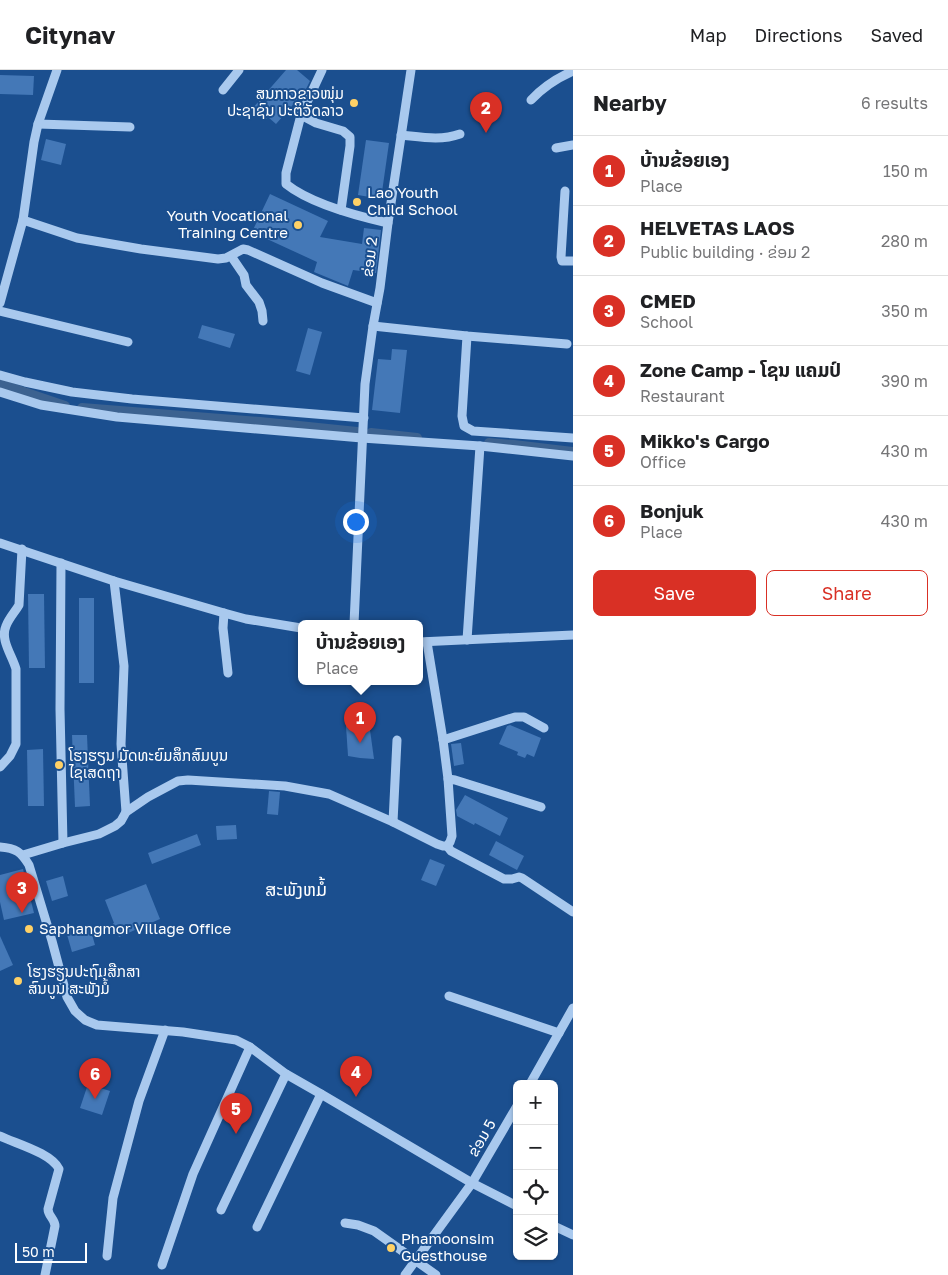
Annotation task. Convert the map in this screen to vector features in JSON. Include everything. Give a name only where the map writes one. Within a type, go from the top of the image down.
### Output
[{"type":"street","points":[[0,303],[4,272],[23,220],[38,124],[56,70]]},
{"type":"street","points":[[223,90],[239,70]]},
{"type":"street","points":[[322,70],[301,115],[286,173],[286,184],[295,191],[323,203],[361,217],[388,224]]},
{"type":"street","name":"ຂ່ອມ 2","points":[[354,620],[365,384],[411,70]]},
{"type":"street","points":[[531,100],[546,86],[573,72]]},
{"type":"street","points":[[301,115],[316,123],[343,131],[350,137],[341,210]]},
{"type":"street","points":[[38,124],[130,127]]},
{"type":"street","points":[[401,135],[440,138],[460,134]]},
{"type":"street","points":[[556,148],[573,145]]},
{"type":"street","points":[[565,191],[561,257],[562,262],[573,261]]},
{"type":"street","points":[[23,220],[77,238],[141,249],[218,259],[248,250],[322,283],[377,303]]},
{"type":"street","points":[[231,256],[244,275],[246,285],[259,302],[263,321]]},
{"type":"street","points":[[0,311],[128,342]]},
{"type":"street","points":[[373,326],[567,344]]},
{"type":"street","points":[[467,336],[462,416],[464,426],[473,431],[573,438]]},
{"type":"street","points":[[0,375],[72,392],[132,399],[364,418]]},
{"type":"street","points":[[0,392],[41,405],[117,417],[480,446],[573,456]]},
{"type":"street","points":[[467,640],[480,446]]},
{"type":"street","points":[[0,543],[114,581],[224,613],[246,619],[298,628]]},
{"type":"street","points":[[0,767],[10,756],[16,744],[16,669],[4,640],[4,630],[19,604],[22,549]]},
{"type":"street","points":[[61,563],[60,709],[62,843]]},
{"type":"street","points":[[114,581],[124,666],[121,744],[126,812]]},
{"type":"street","points":[[224,613],[222,628],[228,673]]},
{"type":"street","points":[[447,846],[452,836],[448,779],[443,740],[423,642],[573,635]]},
{"type":"street","points":[[443,740],[515,717],[524,717],[544,728]]},
{"type":"street","points":[[393,822],[397,740]]},
{"type":"street","points":[[448,779],[541,807]]},
{"type":"street","points":[[23,855],[99,834],[115,826],[121,821],[126,812],[141,801],[178,781],[285,786],[329,794],[437,844],[447,846],[451,851],[504,879],[522,878],[573,912]]},
{"type":"street","points":[[0,848],[17,850],[23,855],[29,865],[67,996],[75,1011],[85,1020],[97,1025],[166,1030],[236,1040],[250,1047],[286,1074],[472,1183],[513,1204]]},
{"type":"street","points":[[449,996],[560,1033]]},
{"type":"street","points":[[532,1080],[573,1008]]},
{"type":"street","points":[[107,1256],[112,1198],[139,1100],[166,1030]]},
{"type":"street","points":[[162,1265],[193,1174],[250,1047]]},
{"type":"street","points":[[221,1210],[286,1074]]},
{"type":"street","points":[[257,1227],[321,1094]]},
{"type":"street","name":"ຂ່ອມ 5","points":[[405,1275],[472,1183],[513,1113]]},
{"type":"street","points":[[0,1136],[43,1155],[55,1163],[59,1169],[48,1209],[48,1213],[54,1220],[55,1226],[45,1275]]},
{"type":"street","points":[[345,1223],[358,1225],[374,1231],[436,1275]]},
{"type":"street","points":[[558,1228],[573,1235]]},
{"type":"building","points":[[286,70],[297,70],[310,81],[305,91],[276,124],[268,117],[266,119],[253,108]]},
{"type":"building","points":[[0,75],[34,76],[33,95],[0,94]]},
{"type":"building","points":[[46,139],[66,144],[61,165],[41,160]]},
{"type":"building","points":[[366,140],[389,143],[381,199],[358,195]]},
{"type":"building","points":[[270,194],[328,221],[320,237],[362,244],[364,228],[381,230],[376,273],[353,270],[348,286],[314,272],[317,262],[252,232]]},
{"type":"building","points":[[202,325],[235,334],[230,348],[198,338]]},
{"type":"building","points":[[308,328],[322,332],[310,375],[296,371]]},
{"type":"building","points":[[392,349],[407,350],[400,413],[372,410],[378,359],[391,360]]},
{"type":"building","points":[[28,594],[44,594],[45,668],[29,668]]},
{"type":"building","points":[[79,598],[94,598],[94,683],[79,683]]},
{"type":"building","points":[[510,725],[541,738],[534,757],[527,754],[525,758],[517,755],[518,752],[499,744],[507,726]]},
{"type":"building","points":[[346,726],[370,730],[374,759],[348,756]]},
{"type":"building","points":[[72,735],[87,735],[90,806],[75,807]]},
{"type":"building","points":[[461,743],[464,764],[454,766],[451,744]]},
{"type":"building","points":[[43,749],[44,806],[28,806],[27,750]]},
{"type":"building","points":[[269,791],[280,792],[278,815],[267,814]]},
{"type":"building","points":[[465,795],[508,818],[500,836],[457,816],[456,810]]},
{"type":"building","points":[[236,825],[237,839],[217,840],[216,826]]},
{"type":"building","points":[[197,834],[201,845],[152,864],[148,853]]},
{"type":"building","points":[[496,841],[524,856],[517,870],[489,855]]},
{"type":"building","points":[[430,859],[445,865],[436,886],[421,880]]},
{"type":"building","points":[[23,869],[34,913],[4,920],[0,902],[0,875]]},
{"type":"building","points":[[63,876],[68,896],[52,901],[46,881]]},
{"type":"building","points":[[146,884],[160,919],[119,937],[105,900]]},
{"type":"building","points":[[89,924],[95,945],[72,952],[66,931]]},
{"type":"building","points":[[0,936],[13,965],[0,971]]},
{"type":"building","points":[[88,1084],[110,1091],[102,1115],[80,1108]]},
{"type":"waterway","points":[[0,384],[65,406]]},
{"type":"waterway","points":[[82,408],[260,422],[357,432]]},
{"type":"waterway","points":[[371,433],[417,438]]},
{"type":"waterway","points":[[489,443],[573,452]]},
{"type":"place","name":"ສູນກາວຂາວໜຸ່ມ ປະຊາຊົນ ປະຕິວັດລາວ","points":[[354,103]]},
{"type":"place","name":"HELVETAS LAOS","points":[[486,133]]},
{"type":"place","name":"Lao Youth Child School","points":[[357,202]]},
{"type":"place","name":"Youth Vocational Training Centre","points":[[298,225]]},
{"type":"place","name":"ບ້ານຂ້ອຍເອງ","points":[[360,743]]},
{"type":"place","name":"ໂຮງຮຽນ ມັດທະຍົມສຶກສົມບູນ ໄຊເສດຖາ","points":[[59,765]]},
{"type":"place","name":"CMED","points":[[22,913]]},
{"type":"place","name":"Saphangmor Village Office","points":[[29,929]]},
{"type":"place","name":"ໂຮງຮຽນປະຖົມສືກສາ ສົນບູນ ສະພັງມໍ້","points":[[18,981]]},
{"type":"place","name":"Zone Camp - ໂຊນ ແຄມປ໌","points":[[356,1097]]},
{"type":"place","name":"Bonjuk","points":[[95,1099]]},
{"type":"place","name":"Mikko's Cargo","points":[[236,1134]]},
{"type":"place","name":"Phamoonsim Guesthouse","points":[[391,1248]]},
{"type":"district","name":"ສະພັງຫມໍ້","points":[[296,890]]}]
